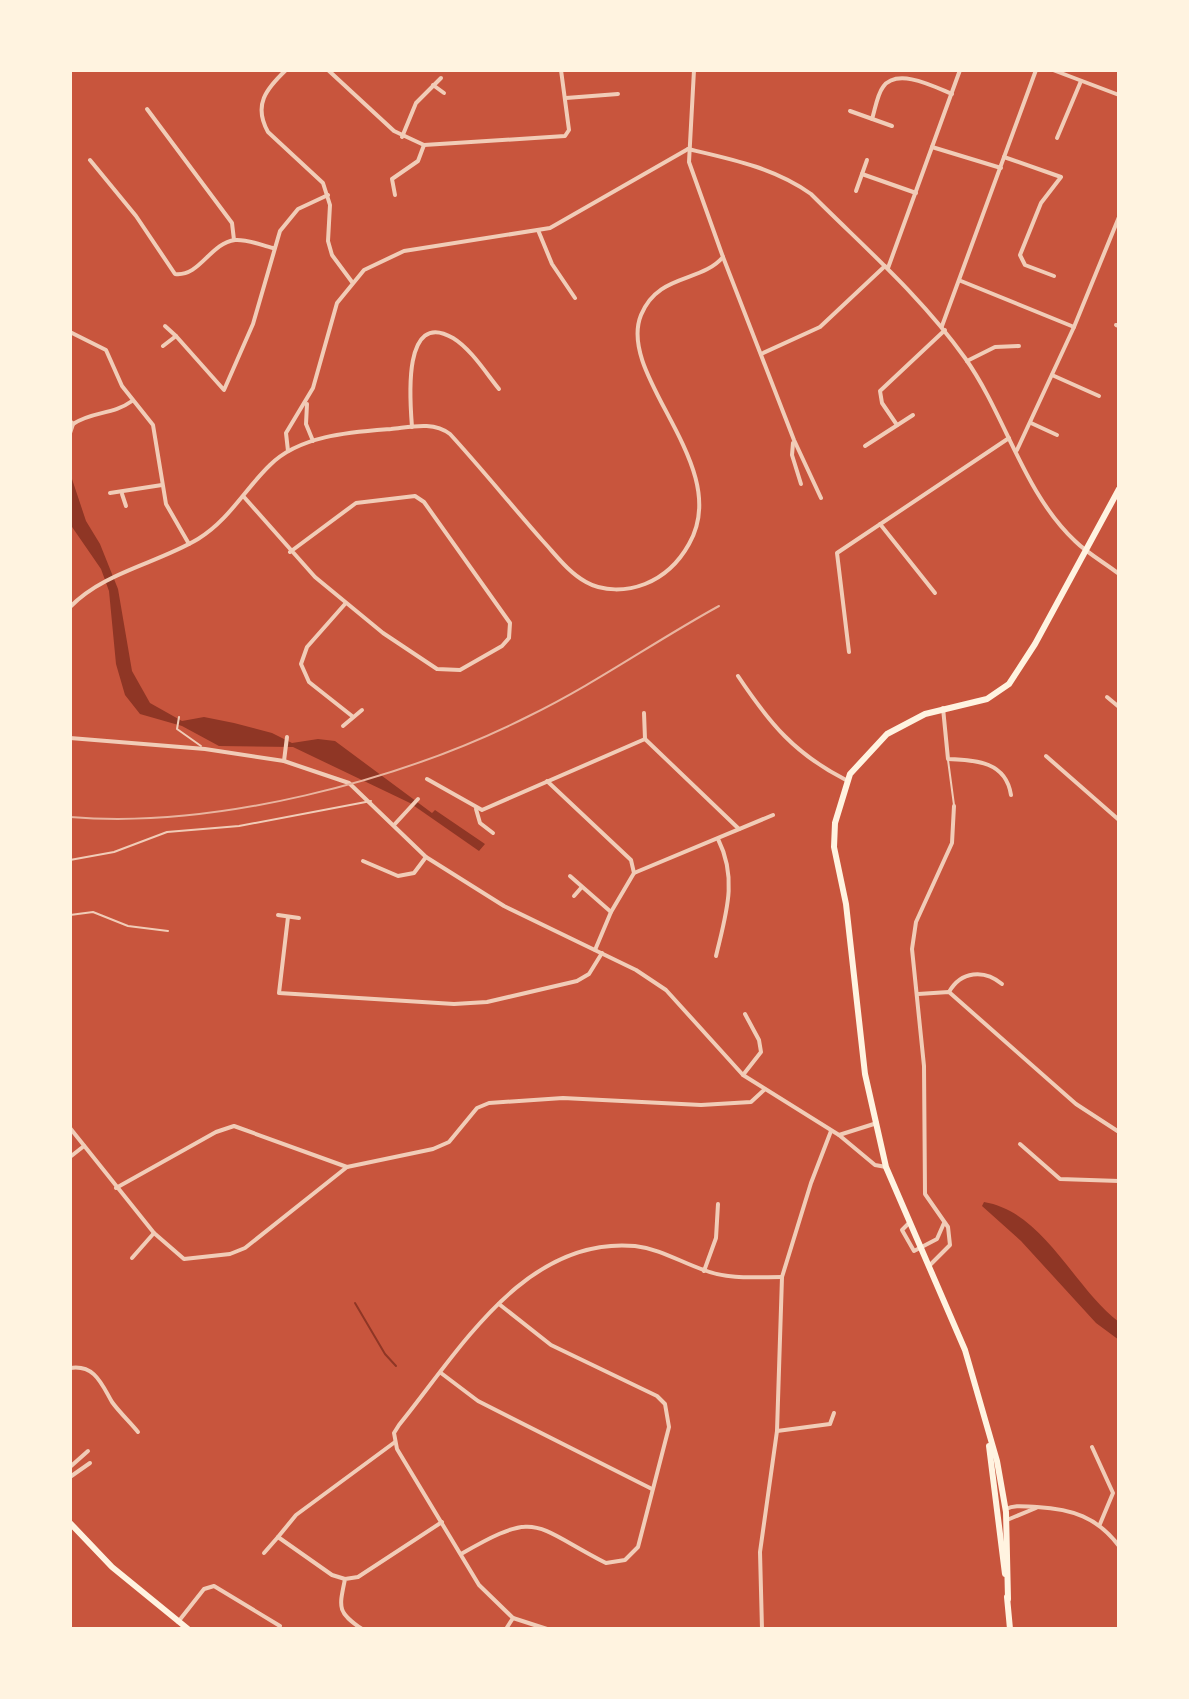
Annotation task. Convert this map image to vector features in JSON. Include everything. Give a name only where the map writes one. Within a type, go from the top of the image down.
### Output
[{"type":"main road","points":[[1008,1599],[1001,1537],[1003,1520],[1009,1507],[965,1350],[886,1167],[865,1073],[846,904],[834,847],[836,817],[846,780],[866,753],[887,734],[915,718],[943,708],[987,699],[1009,684],[1089,550],[1119,489]]},
{"type":"main road","points":[[987,1427],[1003,1520],[1010,1629]]},
{"type":"main road","points":[[70,1523],[112,1567],[188,1629]]},
{"type":"street","points":[[286,70],[267,88],[260,109],[262,122],[268,132],[315,172],[328,195],[328,241],[332,255],[352,282]]},
{"type":"street","points":[[328,70],[402,137],[424,145],[565,136],[569,130],[561,70]]},
{"type":"street","points":[[694,70],[688,149],[723,257],[794,440],[821,498]]},
{"type":"street","points":[[761,354],[820,327],[886,267],[960,70]]},
{"type":"street","points":[[897,425],[882,403],[880,391],[943,328],[1036,70]]},
{"type":"street","points":[[1053,70],[1119,95]]},
{"type":"street","points":[[402,137],[416,103],[441,78]]},
{"type":"street","points":[[872,119],[883,87],[892,81],[916,80],[952,94]]},
{"type":"street","points":[[1057,138],[1081,81]]},
{"type":"street","points":[[433,85],[444,93]]},
{"type":"street","points":[[566,98],[618,94]]},
{"type":"street","points":[[147,109],[232,223],[234,240]]},
{"type":"street","points":[[850,111],[892,126]]},
{"type":"street","points":[[395,195],[392,179],[418,161],[424,145]]},
{"type":"street","points":[[932,147],[1001,168]]},
{"type":"street","points":[[314,442],[306,424],[308,398],[337,303],[352,282],[373,265],[404,251],[538,230],[564,221],[609,192],[688,149],[767,170],[793,181],[811,194],[886,267],[943,328],[967,361],[1057,521],[1077,543],[1119,574]]},
{"type":"street","points":[[1004,157],[1061,177],[1041,203],[1021,249],[1021,261],[1025,265],[1054,276]]},
{"type":"street","points":[[90,160],[136,216],[175,274],[191,273],[223,243],[234,240],[273,248]]},
{"type":"street","points":[[856,191],[867,160]]},
{"type":"street","points":[[862,174],[916,193]]},
{"type":"street","points":[[165,326],[224,390],[253,324],[280,231],[298,209],[328,195]]},
{"type":"street","points":[[1017,450],[1074,327],[1119,217]]},
{"type":"street","points":[[538,230],[552,264],[575,298]]},
{"type":"street","points":[[70,607],[95,585],[189,544],[215,527],[272,463],[289,452],[340,435],[412,427],[438,427],[450,434],[557,556],[588,583],[628,589],[658,578],[678,560],[694,536],[700,495],[694,473],[642,358],[639,325],[654,295],[671,282],[718,264],[723,257]]},
{"type":"street","points":[[961,281],[1074,327]]},
{"type":"street","points":[[70,332],[106,350],[132,401],[153,425],[166,504],[189,544]]},
{"type":"street","points":[[412,427],[412,368],[417,340],[423,335],[432,333],[452,337],[499,389]]},
{"type":"street","points":[[163,346],[176,336]]},
{"type":"street","points":[[967,361],[995,347],[1019,346]]},
{"type":"street","points":[[1052,375],[1099,396]]},
{"type":"street","points":[[289,452],[286,433],[308,398]]},
{"type":"street","points":[[70,433],[72,422],[88,415],[113,412],[132,401]]},
{"type":"street","points":[[865,446],[913,415]]},
{"type":"street","points":[[1031,423],[1057,435]]},
{"type":"street","points":[[849,652],[837,553],[1009,438]]},
{"type":"street","points":[[794,440],[792,455],[801,484]]},
{"type":"street","points":[[110,493],[122,494],[162,485]]},
{"type":"street","points":[[122,494],[126,506]]},
{"type":"street","points":[[244,497],[290,552],[345,604],[413,654],[447,672],[460,670],[502,646],[511,631],[510,623],[424,502],[415,496],[356,503],[290,552]]},
{"type":"street","points":[[880,524],[935,593]]},
{"type":"street","points":[[345,604],[307,647],[301,664],[309,682],[352,716]]},
{"type":"street","points":[[738,676],[776,730],[817,766],[846,780]]},
{"type":"street","points":[[1107,697],[1119,707]]},
{"type":"street","points":[[943,708],[948,759],[978,760],[990,764],[1009,781],[1011,795]]},
{"type":"street","points":[[343,726],[362,710]]},
{"type":"street","points":[[644,713],[645,739],[739,829]]},
{"type":"street","points":[[284,761],[287,737]]},
{"type":"street","points":[[70,738],[205,749],[284,761],[333,775],[349,783],[426,857],[504,906],[602,953],[666,990],[743,1075],[839,1135],[875,1165],[886,1167]]},
{"type":"street","points":[[427,779],[476,809],[490,807],[645,739]]},
{"type":"street","points":[[1046,756],[1119,820]]},
{"type":"street","points":[[547,781],[631,860],[634,873]]},
{"type":"street","points":[[394,825],[418,799]]},
{"type":"street","points":[[930,1265],[950,1245],[951,1235],[925,1194],[924,1066],[912,935],[952,843],[954,806]]},
{"type":"street","points":[[476,809],[480,823],[493,833]]},
{"type":"street","points":[[595,950],[611,912],[634,873],[773,815]]},
{"type":"street","points":[[716,956],[730,899],[731,880],[718,839]]},
{"type":"street","points":[[363,861],[398,876],[414,873],[426,857]]},
{"type":"street","points":[[570,876],[611,912]]},
{"type":"street","points":[[574,896],[581,888]]},
{"type":"street","points":[[278,915],[299,918]]},
{"type":"street","points":[[288,917],[279,993],[422,1004],[487,1002],[577,981],[589,974],[602,953]]},
{"type":"street","points":[[949,992],[955,982],[974,973],[992,975],[1002,984]]},
{"type":"street","points":[[918,994],[949,992],[1076,1104],[1119,1132]]},
{"type":"street","points":[[743,1075],[761,1052],[759,1040],[745,1014]]},
{"type":"street","points":[[70,1128],[154,1233],[184,1259],[238,1251],[347,1167],[433,1149],[449,1142],[477,1108],[489,1103],[563,1098],[701,1105],[751,1102],[764,1090]]},
{"type":"street","points":[[839,1135],[877,1123]]},
{"type":"street","points":[[116,1188],[216,1132],[234,1126],[347,1167]]},
{"type":"street","points":[[762,1629],[760,1552],[777,1431],[782,1277],[831,1131]]},
{"type":"street","points":[[1020,1144],[1060,1179],[1119,1181]]},
{"type":"street","points":[[70,1157],[84,1146]]},
{"type":"street","points":[[704,1271],[716,1238],[718,1204]]},
{"type":"street","points":[[911,1222],[902,1230],[910,1249],[922,1248],[937,1239],[944,1223]]},
{"type":"street","points":[[132,1258],[154,1233]]},
{"type":"street","points":[[264,1553],[296,1515],[395,1442],[399,1425],[441,1373],[499,1304],[523,1279],[542,1267],[567,1254],[593,1248],[634,1246],[657,1249],[704,1271],[725,1276],[782,1277]]},
{"type":"street","points":[[461,1554],[495,1534],[529,1525],[606,1563],[619,1562],[638,1547],[669,1427],[665,1404],[657,1396],[551,1345],[499,1304]]},
{"type":"street","points":[[70,1368],[84,1368],[100,1380],[111,1400],[138,1432]]},
{"type":"street","points":[[441,1373],[478,1401],[652,1489]]},
{"type":"street","points":[[777,1431],[830,1424],[834,1413]]},
{"type":"street","points":[[395,1442],[479,1585],[513,1618],[547,1629]]},
{"type":"street","points":[[1092,1447],[1113,1493],[1100,1524]]},
{"type":"street","points":[[70,1467],[88,1451]]},
{"type":"street","points":[[70,1477],[90,1463]]},
{"type":"street","points":[[1009,1507],[1059,1507],[1100,1524],[1119,1546]]},
{"type":"street","points":[[1003,1520],[1038,1507]]},
{"type":"street","points":[[278,1537],[332,1575],[345,1579],[358,1577],[442,1522]]},
{"type":"street","points":[[345,1579],[341,1610],[345,1618],[362,1629]]},
{"type":"street","points":[[178,1622],[204,1589],[214,1586],[280,1626]]},
{"type":"street","points":[[506,1629],[513,1618]]},
{"type":"lane","points":[[179,717],[177,729],[205,749]]},
{"type":"lane","points":[[948,759],[954,806]]},
{"type":"lane","points":[[70,860],[114,852],[176,830],[239,826],[371,801]]},
{"type":"lane","points":[[70,915],[93,912],[128,926],[168,931]]},
{"type":"shaded area","points":[[70,473],[86,521],[100,544],[118,589],[132,671],[150,703],[182,721],[204,717],[234,723],[272,733],[292,743],[318,739],[335,741],[432,813],[435,810],[485,844],[479,851],[410,803],[293,747],[219,746],[182,726],[140,714],[125,695],[116,664],[109,591],[101,569],[70,524]]},
{"type":"shaded area","points":[[984,1202],[1024,1220],[1041,1235],[1102,1307],[1119,1322],[1119,1340],[1096,1323],[1021,1241],[982,1206]]},
{"type":"waterway","points":[[355,1303],[385,1354],[396,1366]]},
{"type":"railway","points":[[70,817],[126,819],[185,815],[245,807],[365,780],[423,761],[529,716],[719,606]]}]
